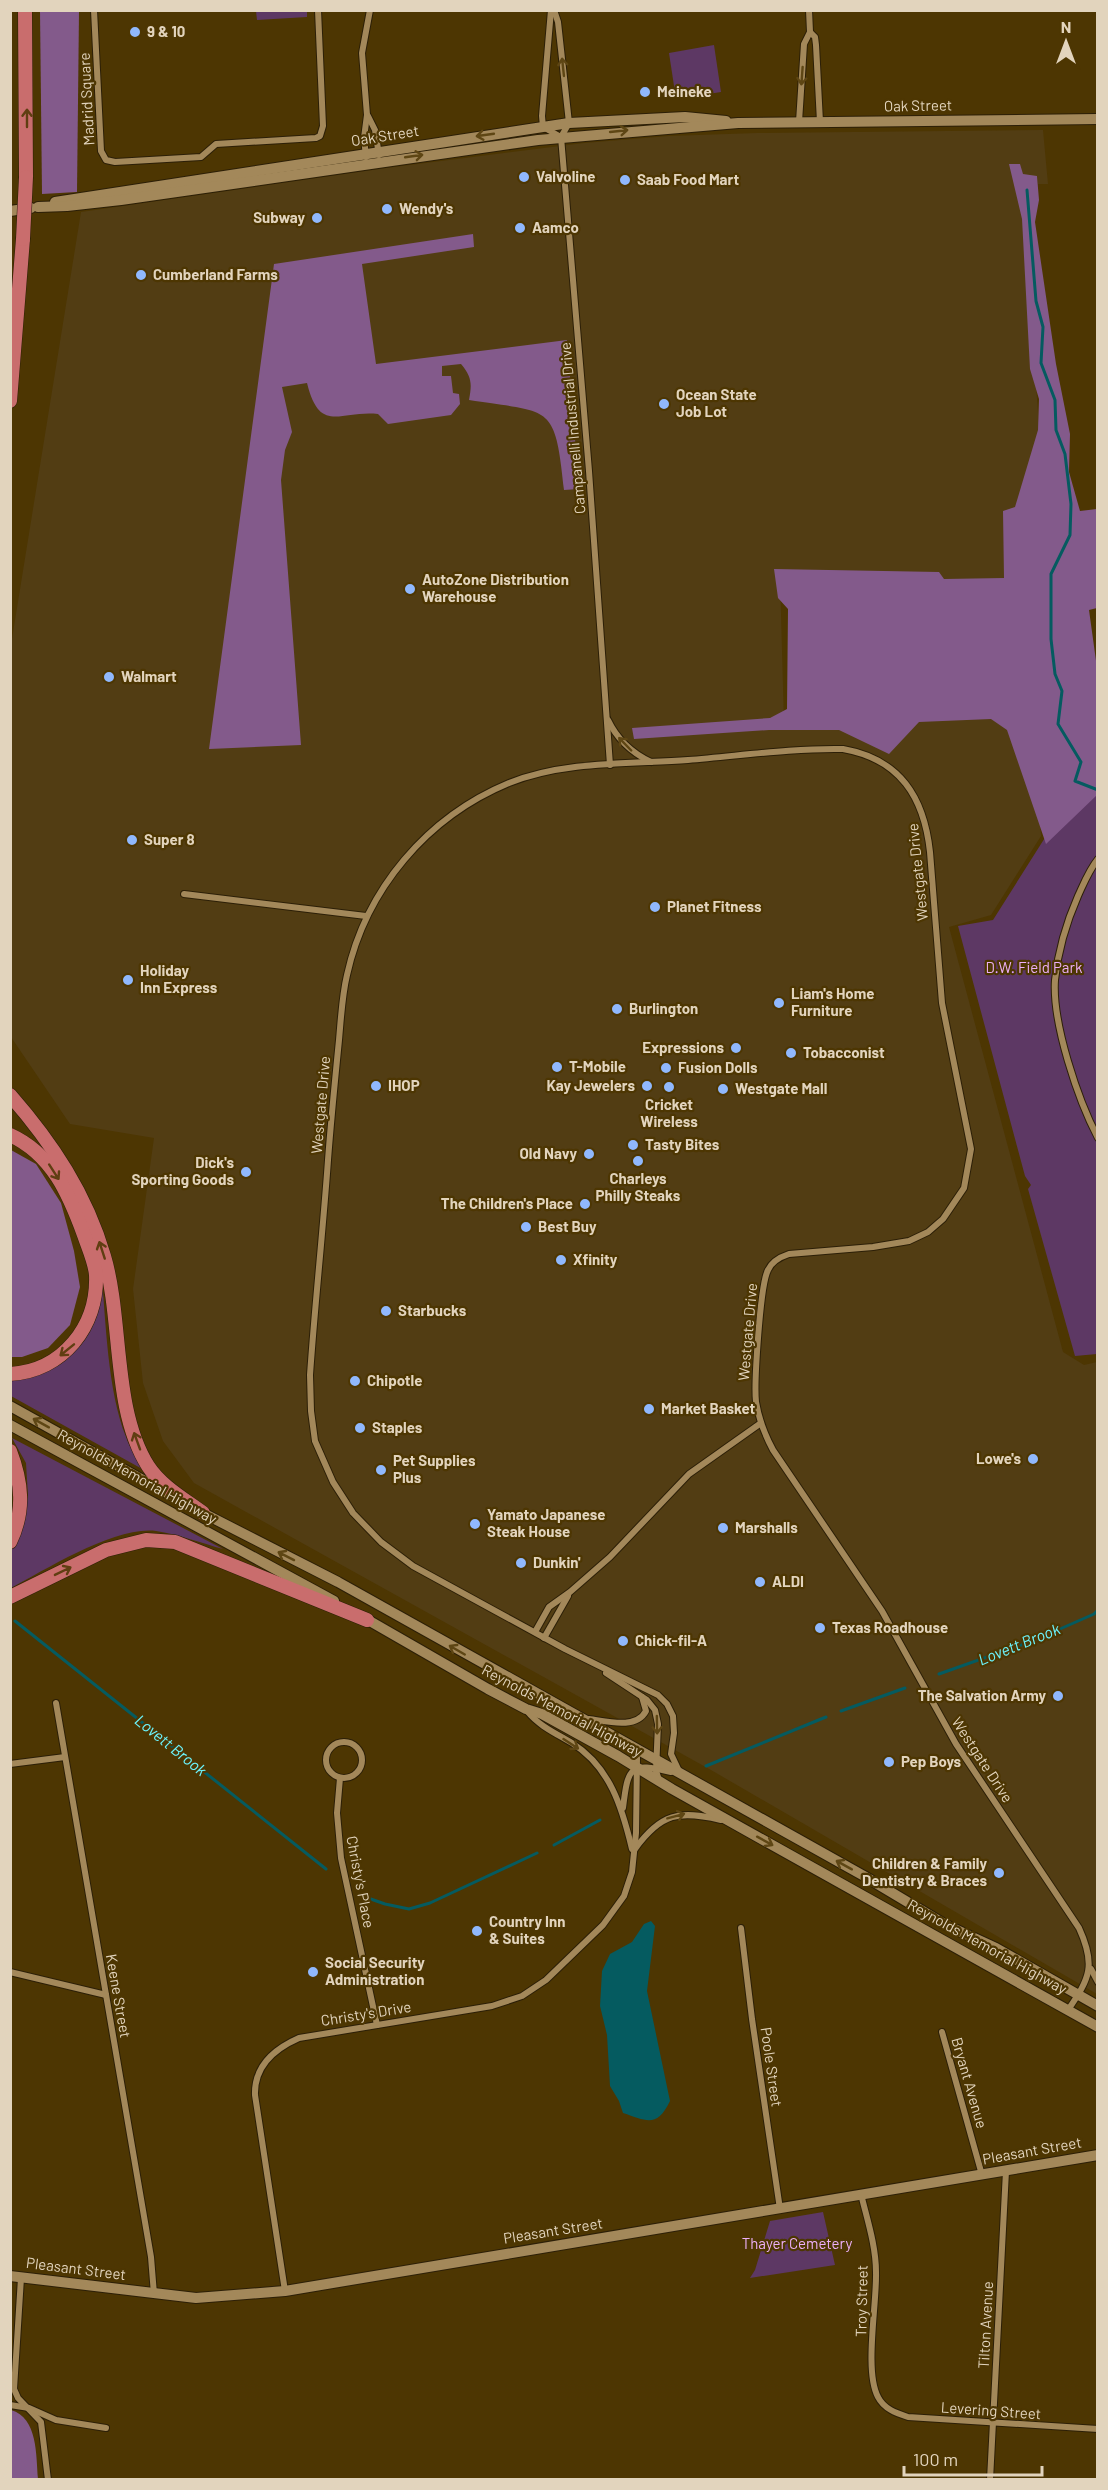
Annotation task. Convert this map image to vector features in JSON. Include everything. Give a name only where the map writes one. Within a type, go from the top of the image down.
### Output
[{"type":"highway","points":[[10,401],[26,177],[25,10]]},
{"type":"highway","points":[[10,1095],[33,1122],[76,1184],[93,1222],[105,1258],[114,1305],[128,1409],[136,1442],[148,1466],[164,1484],[203,1514]]},
{"type":"highway","points":[[10,1135],[31,1146],[56,1173],[80,1224],[96,1272],[93,1307],[74,1345],[42,1367],[24,1373],[10,1374]]},
{"type":"highway","points":[[10,1451],[21,1492],[21,1512],[10,1542]]},
{"type":"highway","points":[[10,1597],[106,1550],[146,1540],[176,1542],[367,1620]]},
{"type":"main road","name":"Oak Street","points":[[10,211],[121,200],[366,159],[543,126],[685,117],[705,117],[738,123]]},
{"type":"main road","name":"Oak Street","points":[[380,156],[561,137],[738,123],[1098,119]]},
{"type":"main road","name":"Reynolds Memorial Highway","points":[[10,1406],[203,1514],[338,1582],[633,1746],[656,1764],[681,1774],[864,1876],[946,1925],[996,1948],[1098,2006]]},
{"type":"main road","name":"Reynolds Memorial Highway","points":[[10,1425],[526,1708],[542,1714],[618,1756],[637,1763],[660,1782],[1098,2027]]},
{"type":"main road","name":"Pleasant Street","points":[[16,2277],[154,2294],[213,2298],[285,2291],[1098,2155]]},
{"type":"street","name":"Madrid Square","points":[[94,10],[101,151],[106,160],[115,162],[201,157],[216,144],[308,139],[320,136],[323,126],[318,10]]},
{"type":"street","points":[[366,159],[364,138],[368,115],[362,53],[370,10]]},
{"type":"street","points":[[552,10],[558,22],[569,123],[561,137],[543,126],[543,88],[552,10]]},
{"type":"street","points":[[799,122],[804,44],[810,32],[809,10]]},
{"type":"street","points":[[810,32],[815,37],[816,45],[820,122]]},
{"type":"street","points":[[368,115],[375,130],[380,156]]},
{"type":"street","name":"Campanelli Industrial Drive","points":[[561,137],[590,481],[610,765]]},
{"type":"street","name":"Campanelli Industrial Drive","points":[[607,717],[621,741],[641,758],[652,762]]},
{"type":"street","name":"Westgate Drive","points":[[681,1774],[672,1759],[673,1716],[663,1699],[644,1687],[544,1638],[413,1566],[381,1542],[353,1513],[333,1482],[315,1441],[310,1375],[335,1075],[346,976],[366,916],[385,884],[414,848],[447,818],[511,783],[550,771],[610,765],[829,749],[859,752],[897,773],[914,794],[927,828],[942,1002],[971,1149],[964,1188],[943,1219],[928,1232],[909,1241],[879,1247],[794,1253],[772,1263],[765,1276],[756,1376],[756,1402],[761,1423],[778,1457],[888,1619],[956,1744],[1076,1922],[1092,1956],[1086,1983],[1068,2010]]},
{"type":"street","points":[[1098,859],[1092,866],[1073,909],[1060,951],[1055,981],[1066,1055],[1086,1115],[1098,1138]]},
{"type":"street","points":[[184,894],[366,916]]},
{"type":"street","points":[[534,1632],[549,1607],[570,1593],[610,1557],[689,1474],[761,1423]]},
{"type":"street","points":[[544,1638],[570,1593]]},
{"type":"street","name":"Westgate Drive","points":[[588,1661],[651,1704],[657,1717],[656,1764],[660,1782]]},
{"type":"street","points":[[582,1718],[624,1722],[638,1719],[646,1711],[642,1696]]},
{"type":"street","name":"Keene Street","points":[[56,1703],[151,2257],[154,2294]]},
{"type":"street","name":"Christy's Drive","points":[[526,1708],[537,1723],[574,1744],[593,1760],[609,1782],[623,1811],[633,1852]]},
{"type":"street","points":[[339,1742],[350,1742],[360,1750],[361,1768],[352,1777],[340,1778],[328,1769],[327,1753],[339,1742]]},
{"type":"street","name":"Christy's Drive","points":[[285,2291],[255,2101],[256,2076],[262,2065],[271,2055],[292,2041],[318,2034],[492,2007],[513,2000],[536,1988],[595,1933],[618,1906],[629,1884],[636,1833],[637,1763],[633,1746]]},
{"type":"street","points":[[637,1763],[656,1764],[671,1747]]},
{"type":"street","points":[[10,1764],[65,1756]]},
{"type":"street","name":"Christy's Drive","points":[[623,1811],[627,1778],[637,1763]]},
{"type":"street","name":"Christy's Place","points":[[340,1778],[337,1813],[341,1858],[377,2025]]},
{"type":"street","points":[[633,1852],[653,1828],[679,1814],[693,1814],[732,1822]]},
{"type":"street","name":"Poole Street","points":[[741,1928],[753,2029],[780,2209]]},
{"type":"street","points":[[1090,1966],[1098,1982]]},
{"type":"street","points":[[10,1972],[106,1995]]},
{"type":"street","name":"Bryant Avenue","points":[[942,2032],[982,2175]]},
{"type":"street","name":"Tilton Avenue","points":[[990,2480],[1006,2171]]},
{"type":"street","name":"Troy Street","points":[[861,2194],[876,2269],[873,2378],[879,2399],[885,2406]]},
{"type":"street","points":[[16,2277],[14,2389],[18,2398],[41,2422],[48,2480]]},
{"type":"street","points":[[10,2405],[29,2408],[56,2420],[106,2428]]},
{"type":"street","name":"Levering Street","points":[[885,2406],[908,2417],[1098,2429]]},
{"type":"shaded area","points":[[40,11],[79,11],[77,192],[42,194]]},
{"type":"shaded area","points":[[1043,130],[1048,184],[1038,184],[1037,176],[1024,220],[1040,440],[1009,580],[780,577],[784,724],[1032,713],[1041,836],[991,915],[949,927],[1063,1352],[1084,1365],[1097,1362],[1097,1994],[711,1770],[194,1483],[163,1441],[143,1383],[133,1289],[154,1138],[70,1124],[11,1037],[11,645],[81,212],[386,168],[584,143],[669,136],[757,133]]},
{"type":"shaded area","points":[[1009,164],[1020,164],[1023,174],[1037,176],[1039,200],[1035,222],[1056,364],[1070,434],[1069,472],[1080,511],[1097,509],[1097,608],[1089,610],[1097,668],[1097,795],[1046,844],[1007,730],[991,719],[919,722],[889,754],[839,730],[769,730],[634,739],[632,728],[770,718],[787,709],[788,609],[778,598],[774,569],[939,572],[944,579],[1004,578],[1003,511],[1015,507],[1038,430],[1039,399],[1030,369],[1022,219]]},
{"type":"shaded area","points":[[473,234],[474,247],[362,264],[376,364],[567,340],[579,489],[564,490],[557,441],[552,426],[544,417],[533,411],[517,407],[469,400],[470,381],[461,364],[442,366],[442,376],[451,376],[453,393],[459,394],[460,404],[451,415],[388,424],[378,414],[325,415],[312,399],[307,383],[282,387],[292,432],[285,450],[281,480],[301,745],[209,749],[274,264]]},
{"type":"shaded area","points":[[11,1150],[36,1164],[61,1203],[74,1251],[80,1287],[70,1325],[48,1348],[22,1357],[11,1357]]},
{"type":"shaded area","points":[[11,2410],[20,2414],[31,2429],[36,2449],[38,2479],[11,2479]]},
{"type":"green space","points":[[256,11],[307,11],[307,17],[257,20]]},
{"type":"green space","points":[[714,45],[721,92],[676,99],[669,53]]},
{"type":"green space","name":"D.W. Field Park","points":[[1097,782],[1097,1354],[1075,1356],[1028,1189],[1031,1185],[1025,1176],[958,926],[993,920],[1053,825]]},
{"type":"green space","points":[[101,1268],[108,1354],[115,1398],[128,1441],[144,1470],[11,1396],[10,1378],[39,1373],[51,1368],[63,1362],[82,1344],[98,1312]]},
{"type":"green space","points":[[12,1438],[223,1549],[164,1532],[139,1531],[121,1535],[82,1550],[11,1588],[11,1551],[18,1537],[28,1496],[26,1463]]},
{"type":"green space","name":"Thayer Cemetery","points":[[823,2212],[835,2265],[750,2278],[755,2270],[770,2221]]},
{"type":"water","points":[[651,1921],[655,1926],[647,1991],[670,2101],[656,2119],[645,2120],[623,2113],[610,2086],[607,2035],[600,2006],[602,1971],[610,1954],[632,1942],[644,1924]]},
{"type":"waterway","points":[[1027,190],[1036,301],[1043,327],[1041,363],[1055,400],[1056,430],[1065,454],[1071,504],[1070,535],[1051,574],[1051,639],[1055,674],[1062,691],[1058,724],[1081,762],[1075,781],[1098,790]]},
{"type":"waterway","name":"Lovett Brook","points":[[939,1674],[1035,1640],[1094,1614],[1098,1610]]},
{"type":"waterway","name":"Lovett Brook","points":[[15,1621],[326,1869]]},
{"type":"waterway","name":"Lovett Brook","points":[[841,1711],[905,1688]]},
{"type":"waterway","name":"Lovett Brook","points":[[706,1766],[826,1717]]},
{"type":"waterway","name":"Lovett Brook","points":[[554,1845],[600,1820]]},
{"type":"waterway","name":"Lovett Brook","points":[[365,1897],[409,1909],[430,1903],[537,1853]]},
{"type":"place","name":"9 & 10","points":[[135,32]]},
{"type":"place","name":"Meineke","points":[[645,92]]},
{"type":"place","name":"Valvoline","points":[[524,177]]},
{"type":"place","name":"Saab Food Mart","points":[[625,180]]},
{"type":"place","name":"Wendy's","points":[[387,209]]},
{"type":"place","name":"Subway","points":[[317,218]]},
{"type":"place","name":"Aamco","points":[[520,228]]},
{"type":"place","name":"Cumberland Farms","points":[[141,275]]},
{"type":"place","name":"Ocean State Job Lot","points":[[664,404]]},
{"type":"place","name":"AutoZone Distribution Warehouse","points":[[410,589]]},
{"type":"place","name":"Walmart","points":[[109,677]]},
{"type":"place","name":"Super 8","points":[[132,840]]},
{"type":"place","name":"Planet Fitness","points":[[655,907]]},
{"type":"place","name":"Holiday Inn Express","points":[[128,980]]},
{"type":"place","name":"Liam's Home Furniture","points":[[779,1003]]},
{"type":"place","name":"Burlington","points":[[617,1009]]},
{"type":"place","name":"Expressions","points":[[736,1048]]},
{"type":"place","name":"Tobacconist","points":[[791,1053]]},
{"type":"place","name":"T-Mobile","points":[[557,1067]]},
{"type":"place","name":"Fusion Dolls","points":[[666,1068]]},
{"type":"place","name":"IHOP","points":[[376,1086]]},
{"type":"place","name":"Kay Jewelers","points":[[647,1086]]},
{"type":"place","name":"Cricket Wireless","points":[[669,1087]]},
{"type":"place","name":"Westgate Mall","points":[[723,1089]]},
{"type":"place","name":"Tasty Bites","points":[[633,1145]]},
{"type":"place","name":"Old Navy","points":[[589,1154]]},
{"type":"place","name":"Charleys Philly Steaks","points":[[638,1161]]},
{"type":"place","name":"Dick's Sporting Goods","points":[[246,1172]]},
{"type":"place","name":"The Children's Place","points":[[585,1204]]},
{"type":"place","name":"Best Buy","points":[[526,1227]]},
{"type":"place","name":"Xfinity","points":[[561,1260]]},
{"type":"place","name":"Starbucks","points":[[386,1311]]},
{"type":"place","name":"Chipotle","points":[[355,1381]]},
{"type":"place","name":"Market Basket","points":[[649,1409]]},
{"type":"place","name":"Staples","points":[[360,1428]]},
{"type":"place","name":"Lowe's","points":[[1033,1459]]},
{"type":"place","name":"Pet Supplies Plus","points":[[381,1470]]},
{"type":"place","name":"Yamato Japanese Steak House","points":[[475,1524]]},
{"type":"place","name":"Marshalls","points":[[723,1528]]},
{"type":"place","name":"Dunkin'","points":[[521,1563]]},
{"type":"place","name":"ALDI","points":[[760,1582]]},
{"type":"place","name":"Texas Roadhouse","points":[[820,1628]]},
{"type":"place","name":"Chick-fil-A","points":[[623,1641]]},
{"type":"place","name":"The Salvation Army","points":[[1058,1696]]},
{"type":"place","name":"Pep Boys","points":[[889,1762]]},
{"type":"place","name":"Children & Family Dentistry & Braces","points":[[999,1873]]},
{"type":"place","name":"Country Inn & Suites","points":[[477,1931]]},
{"type":"place","name":"Social Security Administration","points":[[313,1972]]}]
